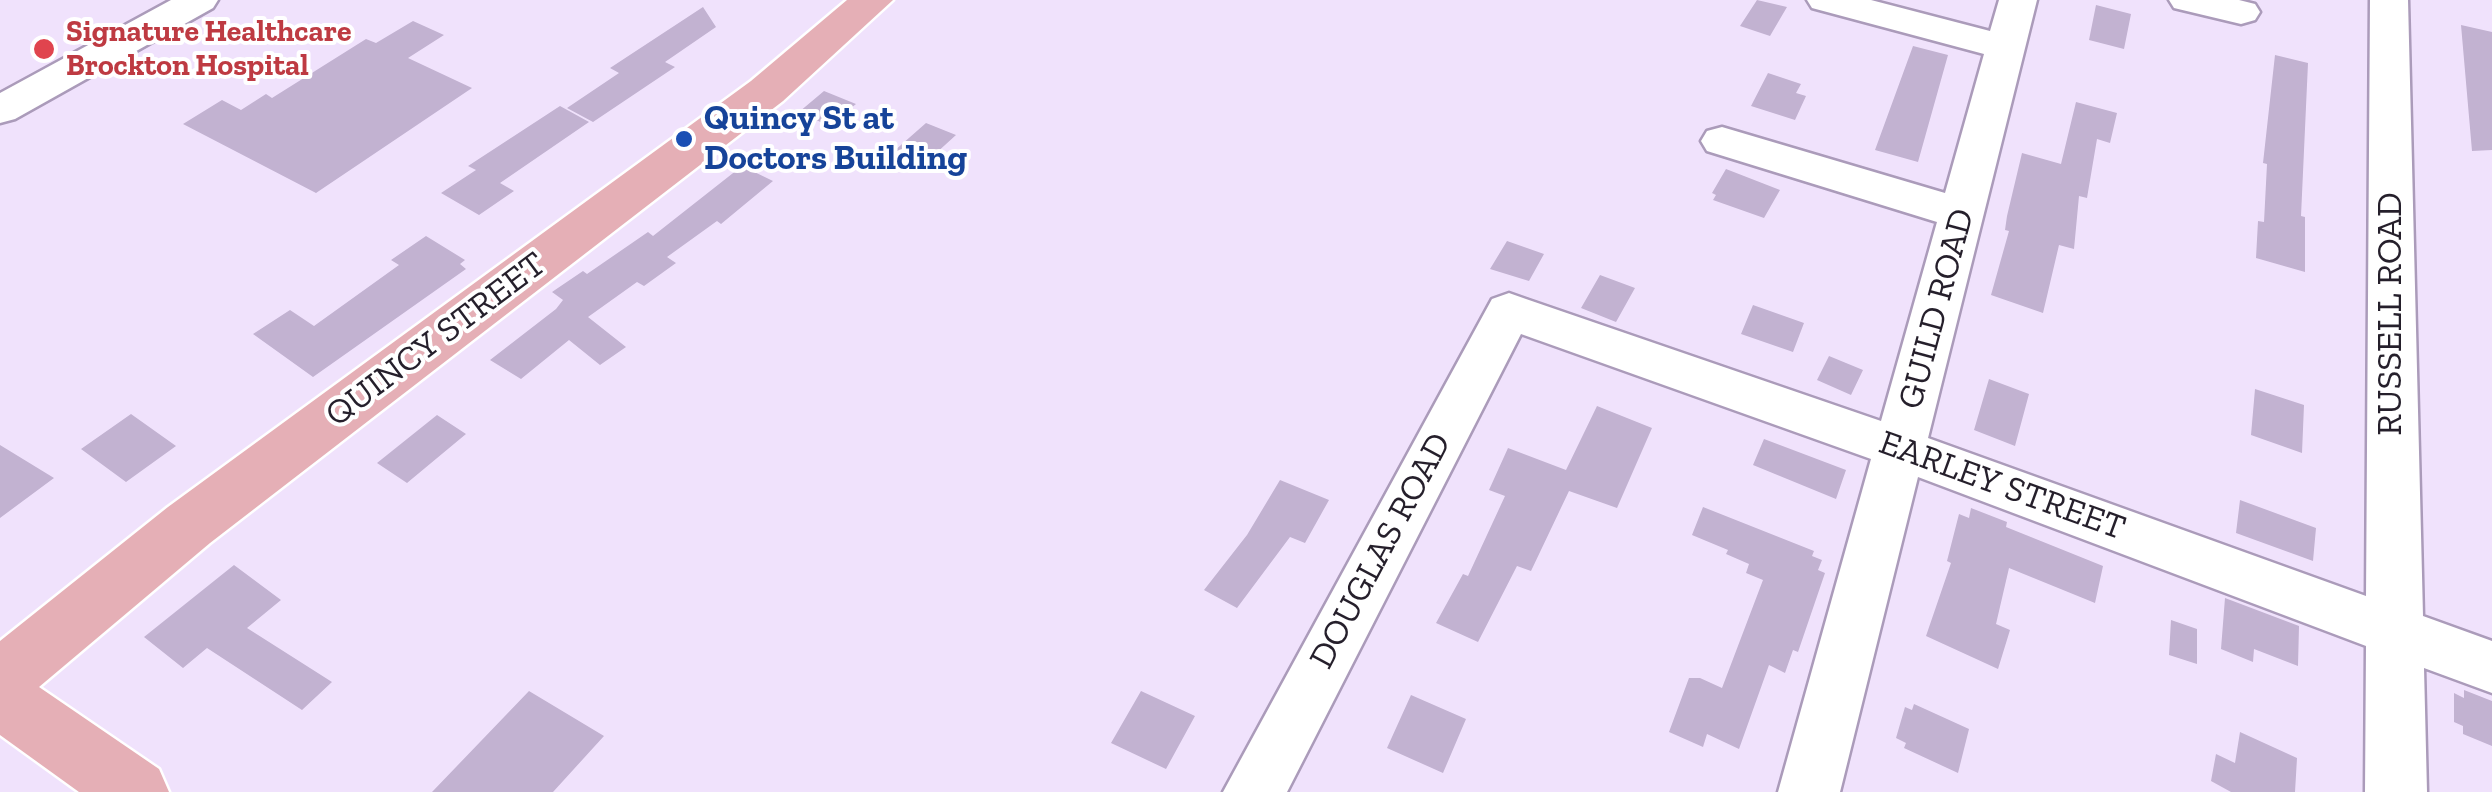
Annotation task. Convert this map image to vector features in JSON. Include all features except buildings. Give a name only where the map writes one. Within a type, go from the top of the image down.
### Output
[{"type":"main road","name":"QUINCY STREET","points":[[0,680],[189,525],[753,102],[872,0]]},
{"type":"main road","points":[[0,697],[135,792]]},
{"type":"street","points":[[0,110],[199,0]]},
{"type":"street","points":[[1826,0],[2006,48]]},
{"type":"street","name":"GUILD ROAD","points":[[1809,792],[2018,0]]},
{"type":"street","points":[[2188,0],[2240,12]]},
{"type":"street","name":"RUSSELL ROAD","points":[[2389,0],[2396,792]]},
{"type":"street","points":[[1722,141],[1964,214]]},
{"type":"street","name":"EARLEY STREET","points":[[1509,311],[1898,448],[2492,666]]},
{"type":"street","name":"DOUGLAS ROAD","points":[[1254,792],[1509,311]]},
{"type":"place","name":"Signature Healthcare Brockton Hospital","points":[[44,49]]},
{"type":"place","name":"Quincy St at Doctors Building","points":[[684,139]]}]
